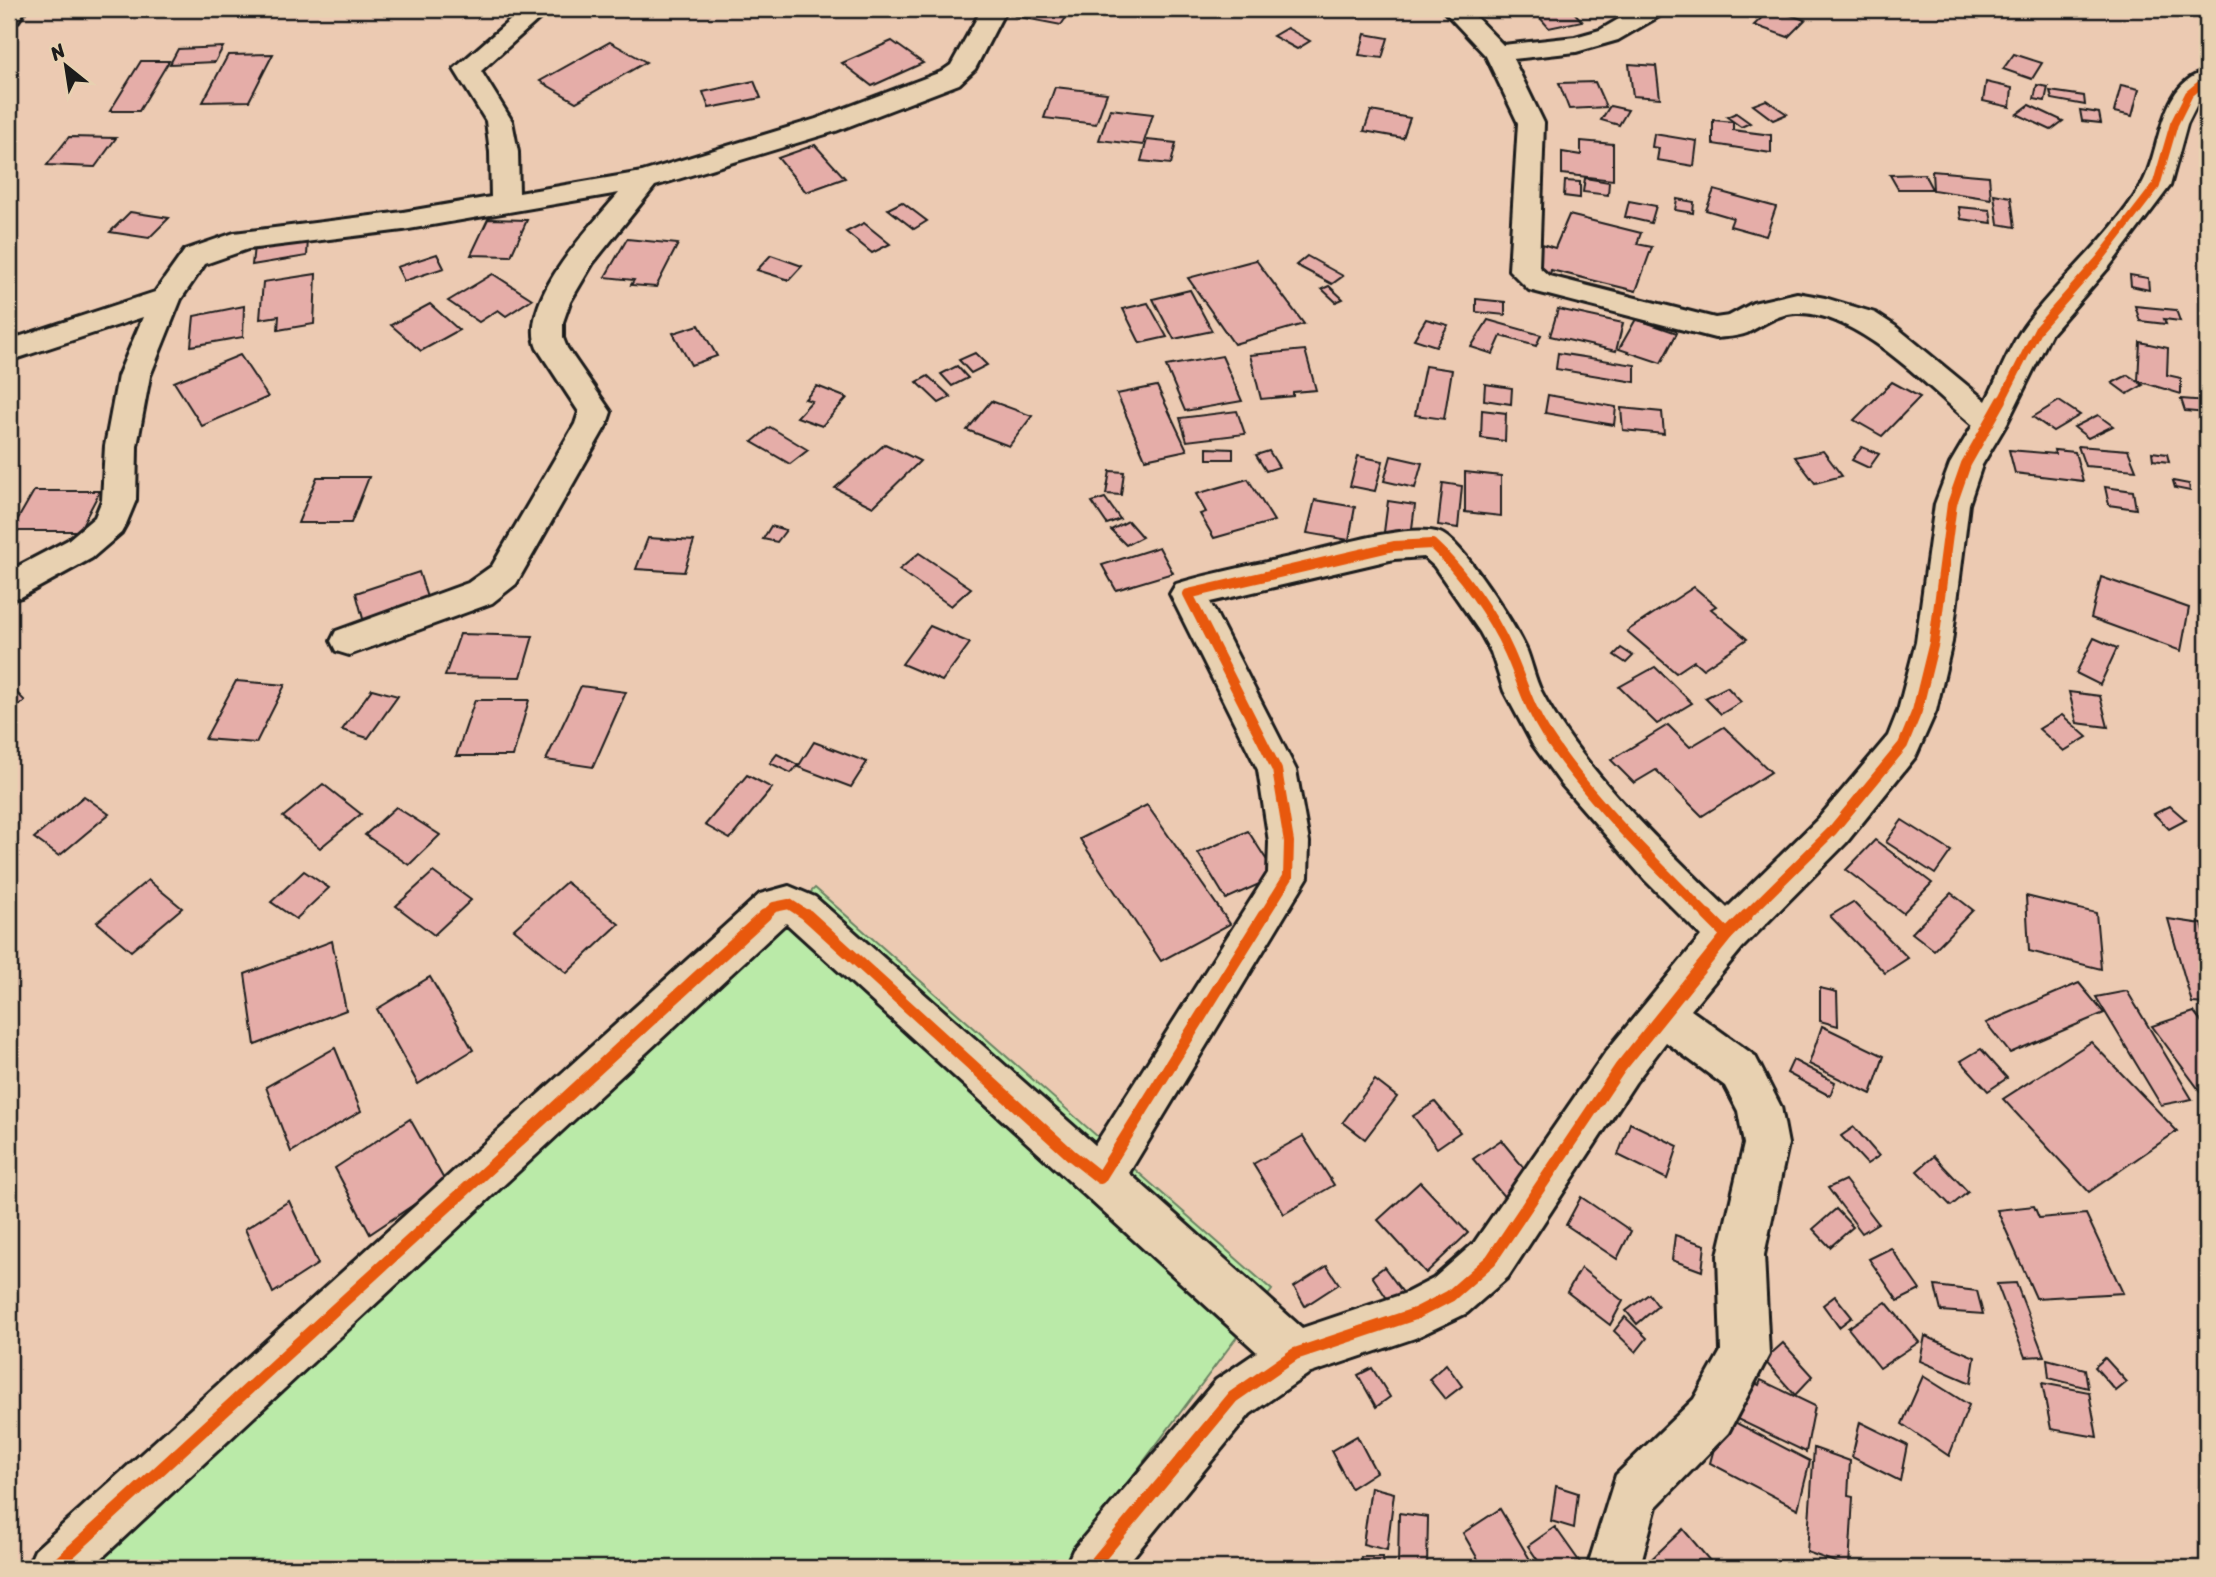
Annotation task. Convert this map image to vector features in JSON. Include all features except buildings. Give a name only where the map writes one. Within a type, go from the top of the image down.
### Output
[{"type":"street","points":[[9,16],[14,9]]},
{"type":"street","points":[[505,204],[503,145],[499,119],[470,78],[467,69],[538,9]]},
{"type":"street","points":[[9,587],[80,549],[109,524],[119,500],[121,446],[134,376],[166,299],[195,257],[244,240],[403,221],[645,180],[826,125],[950,78],[962,69],[994,9]]},
{"type":"street","points":[[1454,9],[1497,53],[1531,123],[1524,270],[1539,283],[1715,328],[1735,326],[1764,310],[1797,303],[1864,320],[1884,333],[1991,424]]},
{"type":"street","points":[[1497,53],[1576,44],[1609,35],[1654,9]]},
{"type":"street","points":[[1091,1568],[1233,1397],[1295,1354],[1415,1314],[1450,1297],[1491,1260],[1620,1068],[1662,1014],[1727,935],[1832,831],[1903,745],[1917,711],[1934,642],[1952,504],[1966,464],[1991,424],[2038,329],[2099,260],[2156,186],[2174,124],[2189,94],[2207,79]]},
{"type":"street","points":[[349,641],[480,593],[504,575],[591,424],[595,412],[552,346],[548,338],[547,321],[561,289],[581,259],[645,180]]},
{"type":"street","points":[[9,351],[166,299]]},
{"type":"street","points":[[1100,1178],[1288,877],[1289,842],[1276,771],[1188,594],[1208,587],[1394,545],[1432,544],[1446,557],[1493,622],[1509,652],[1522,691],[1553,744],[1689,901],[1727,935]]},
{"type":"street","points":[[53,1568],[774,907],[789,904],[801,910],[1295,1354]]},
{"type":"street","points":[[1616,1568],[1615,1562],[1634,1493],[1712,1416],[1745,1355],[1741,1255],[1766,1144],[1759,1107],[1740,1071],[1662,1014]]},
{"type":"green space","points":[[815,888],[1272,1290],[1064,1568],[81,1568]]},
{"type":"cycle path","points":[[1091,1568],[1233,1397],[1295,1354],[1415,1314],[1450,1296],[1491,1260],[1620,1068],[1662,1014],[1727,935],[1832,831],[1903,745],[1917,711],[1934,642],[1952,504],[1966,464],[1991,423],[2038,329],[2099,260],[2156,186],[2174,124],[2189,94],[2207,79]]},
{"type":"cycle path","points":[[53,1568],[774,907],[789,904],[801,910],[1071,1155],[1100,1178],[1288,877],[1289,842],[1277,770],[1188,594],[1394,546],[1432,544],[1446,557],[1493,622],[1509,652],[1522,691],[1546,734],[1576,774],[1659,868],[1727,935]]}]
